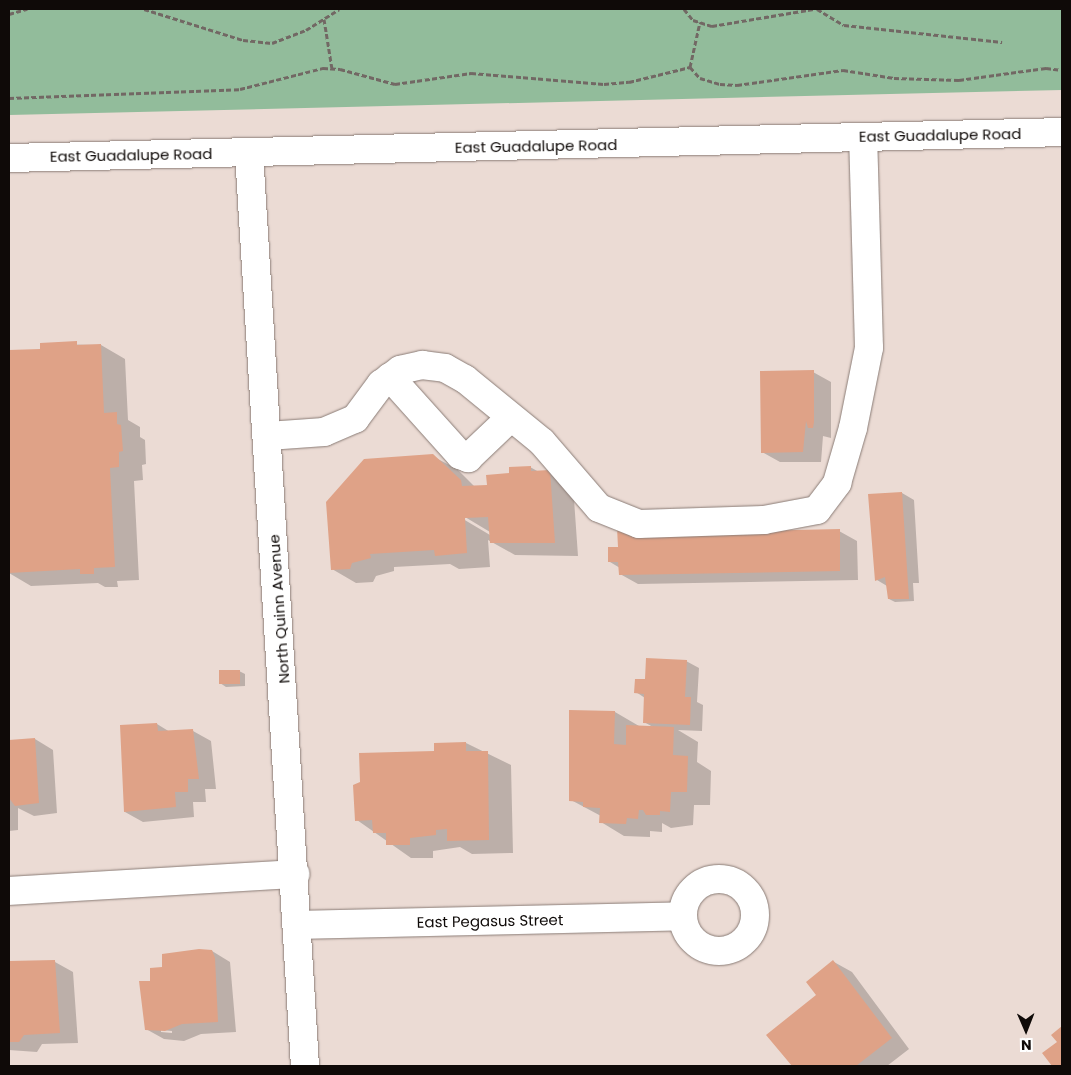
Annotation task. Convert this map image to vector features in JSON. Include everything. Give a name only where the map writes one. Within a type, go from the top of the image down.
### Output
[{"type":"street","name":"East Guadalupe Road","points":[[9,158],[1062,132]]},
{"type":"street","points":[[268,436],[324,432],[355,419],[381,384],[400,370],[422,365],[445,368],[465,379],[542,442],[599,508],[640,524],[764,520],[817,510],[837,483],[853,428],[869,348],[863,137]]},
{"type":"street","name":"North Quinn Avenue","points":[[249,153],[296,874],[305,1066]]},
{"type":"street","points":[[390,377],[460,455],[468,458],[511,417]]},
{"type":"street","points":[[9,891],[296,874]]},
{"type":"street","name":"East Pegasus Street","points":[[298,925],[683,916]]},
{"type":"path","points":[[9,14],[27,9]]},
{"type":"path","points":[[144,9],[243,40],[272,43],[306,30],[339,9]]},
{"type":"path","points":[[684,9],[700,22],[712,26],[816,9],[844,25],[1002,42]]},
{"type":"path","points":[[324,19],[332,69]]},
{"type":"path","points":[[690,67],[700,22]]},
{"type":"path","points":[[9,98],[240,89],[332,69],[395,84],[471,73],[604,84],[629,82],[690,67]]},
{"type":"path","points":[[690,67],[700,78],[720,84],[737,85],[843,70],[894,78],[959,80],[1046,68],[1062,70]]},
{"type":"green space","points":[[9,9],[1062,9],[1062,90],[9,115]]},
{"type":"building","points":[[77,341],[77,345],[101,344],[104,413],[117,412],[117,424],[121,425],[123,451],[119,452],[119,467],[110,468],[115,567],[94,568],[94,574],[80,574],[80,569],[9,573],[9,350],[40,349],[40,343]]},
{"type":"building","points":[[814,370],[814,422],[813,428],[808,428],[806,421],[803,452],[761,453],[760,371]]},
{"type":"building","points":[[433,454],[461,480],[462,486],[487,485],[486,475],[509,473],[509,467],[531,466],[531,471],[550,470],[555,543],[490,543],[488,517],[465,518],[467,553],[435,556],[434,550],[370,554],[371,558],[352,563],[350,569],[331,570],[326,502],[364,459]]},
{"type":"building","points":[[902,492],[909,599],[888,599],[885,577],[875,581],[868,494]]},
{"type":"building","points":[[617,528],[628,534],[840,529],[840,571],[619,575],[618,562],[608,562],[608,547],[618,547]]},
{"type":"building","points":[[646,658],[687,660],[685,697],[691,697],[690,725],[643,723],[644,694],[634,693],[635,679],[645,679]]},
{"type":"building","points":[[219,670],[240,670],[240,684],[219,684]]},
{"type":"building","points":[[569,710],[615,711],[614,744],[626,745],[626,725],[674,727],[673,755],[688,756],[687,792],[671,792],[670,812],[660,811],[660,815],[646,815],[643,810],[639,810],[638,819],[627,818],[626,824],[599,823],[600,808],[583,807],[583,802],[569,801]]},
{"type":"building","points":[[157,723],[158,731],[193,729],[199,779],[188,779],[188,792],[175,792],[176,807],[124,812],[120,725]]},
{"type":"building","points":[[35,738],[39,803],[15,806],[9,798],[9,740]]},
{"type":"building","points":[[466,742],[466,751],[488,751],[489,840],[447,841],[447,829],[436,830],[436,835],[410,838],[410,845],[386,845],[386,833],[373,833],[372,820],[355,821],[353,785],[360,782],[359,753],[434,751],[434,743]]},
{"type":"building","points":[[199,949],[212,950],[215,958],[218,1022],[182,1024],[165,1031],[145,1030],[139,981],[150,981],[150,968],[162,967],[162,954]]},
{"type":"building","points":[[55,960],[60,1033],[24,1035],[19,1042],[9,1042],[9,961]]},
{"type":"building","points":[[833,960],[892,1038],[856,1066],[792,1066],[766,1035],[816,995],[806,982]]},
{"type":"building","points":[[1062,1026],[1062,1066],[1052,1066],[1042,1053],[1057,1042],[1051,1035]]}]
